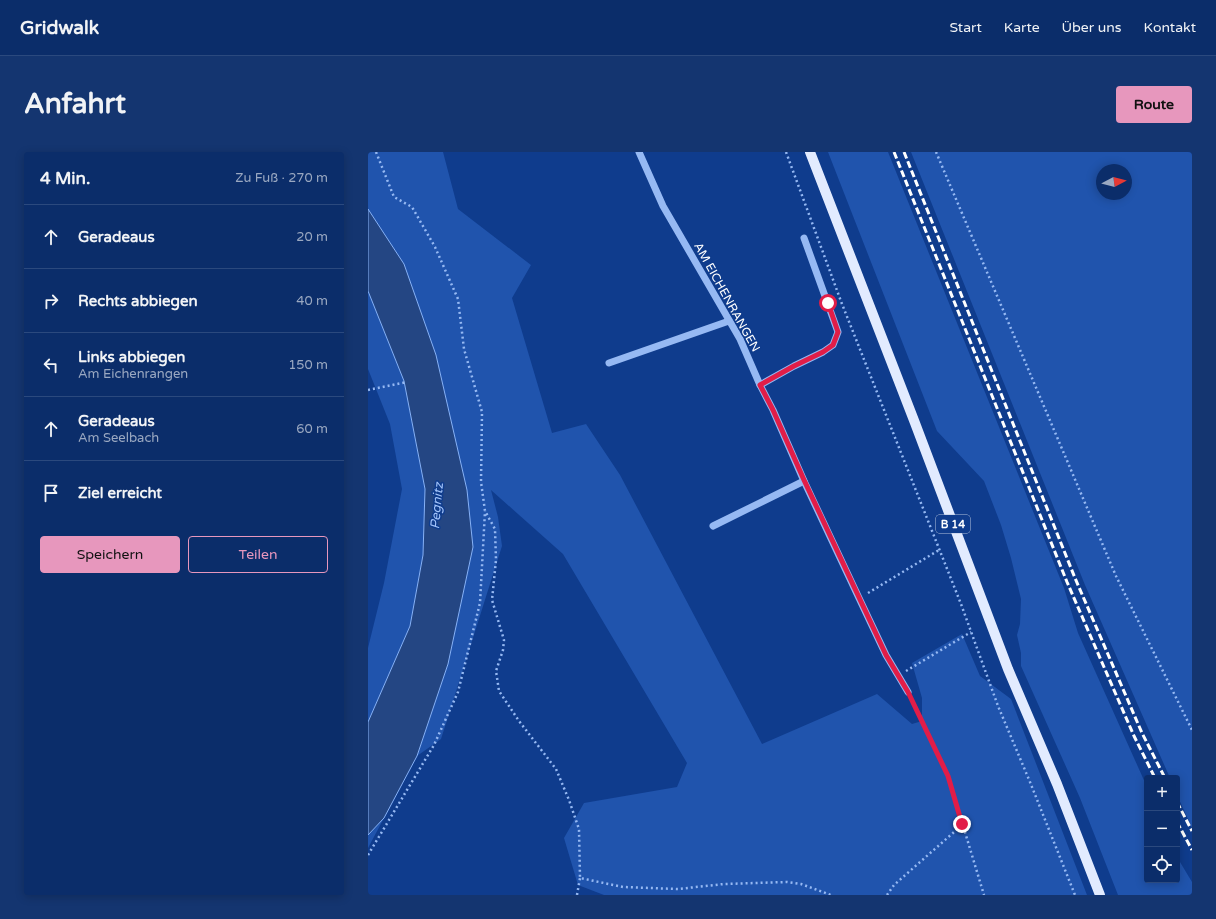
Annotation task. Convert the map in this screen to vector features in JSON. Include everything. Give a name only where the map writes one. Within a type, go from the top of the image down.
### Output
[{"type":"main road","name":"B 14","points":[[810,152],[1008,669],[1057,784],[1100,895]]},
{"type":"street","name":"AM EICHENRANGEN","points":[[639,152],[663,206],[740,339],[886,655],[908,692]]},
{"type":"street","points":[[760,385],[823,352],[833,345],[838,332],[804,238]]},
{"type":"street","points":[[610,363],[729,321]]},
{"type":"street","points":[[713,526],[804,480]]},
{"type":"path","points":[[368,855],[434,745],[458,692],[480,603],[485,511],[481,482],[482,412],[464,348],[458,299],[435,247],[412,207],[394,197],[376,152]]},
{"type":"path","points":[[786,152],[842,304],[971,632],[998,706],[1075,895]]},
{"type":"path","points":[[936,152],[1116,576],[1192,730]]},
{"type":"path","points":[[368,390],[407,382]]},
{"type":"path","points":[[485,511],[495,529],[496,560],[492,600],[504,640],[503,650],[496,672],[499,691],[519,721],[556,769],[570,800],[579,830],[580,878],[577,895]]},
{"type":"path","points":[[859,598],[939,550]]},
{"type":"path","points":[[898,675],[971,632]]},
{"type":"path","points":[[908,692],[948,776],[984,895]]},
{"type":"path","points":[[887,895],[894,884],[962,824]]},
{"type":"path","points":[[580,878],[623,887],[678,889],[724,884],[787,882],[801,884],[831,895]]},
{"type":"shaded area","points":[[368,152],[443,152],[458,209],[531,265],[512,298],[552,433],[586,424],[620,475],[762,744],[877,694],[912,724],[922,721],[922,698],[912,663],[962,634],[980,676],[1011,699],[1087,895],[604,895],[578,885],[564,838],[584,803],[677,787],[687,763],[563,554],[491,490],[498,517],[502,546],[441,739],[417,756],[448,664],[404,264],[368,209]]},
{"type":"shaded area","points":[[828,152],[888,152],[1064,588],[1078,633],[1144,780],[1144,883],[1180,883],[1180,862],[1192,882],[1192,895],[1118,895],[1080,798],[1021,666],[1021,653],[1017,635],[1020,624],[1021,599],[1001,525],[984,481],[937,431]]},
{"type":"shaded area","points":[[911,152],[1192,152],[1192,828],[1180,802],[1180,775],[1169,775],[1085,585]]},
{"type":"shaded area","points":[[368,291],[404,381],[425,489],[423,555],[410,626],[368,722],[368,648],[384,583],[402,489],[390,424],[368,369]]},
{"type":"shaded area","points":[[384,818],[368,848],[368,835]]},
{"type":"water","name":"Pegnitz","points":[[368,209],[404,264],[436,355],[467,490],[473,547],[448,664],[417,756],[384,818],[368,835],[368,722],[410,626],[423,555],[425,489],[404,381],[368,291]]},
{"type":"railway","points":[[894,152],[1067,582],[1134,736],[1154,775]]},
{"type":"railway","points":[[904,152],[1075,578],[1142,733],[1163,775]]},
{"type":"railway","points":[[1180,808],[1192,831]]},
{"type":"railway","points":[[1180,828],[1192,850]]},
{"type":"route","points":[[828,303],[838,332],[833,345],[823,352],[760,385],[773,410],[886,655],[908,692],[948,776],[962,824]]}]
